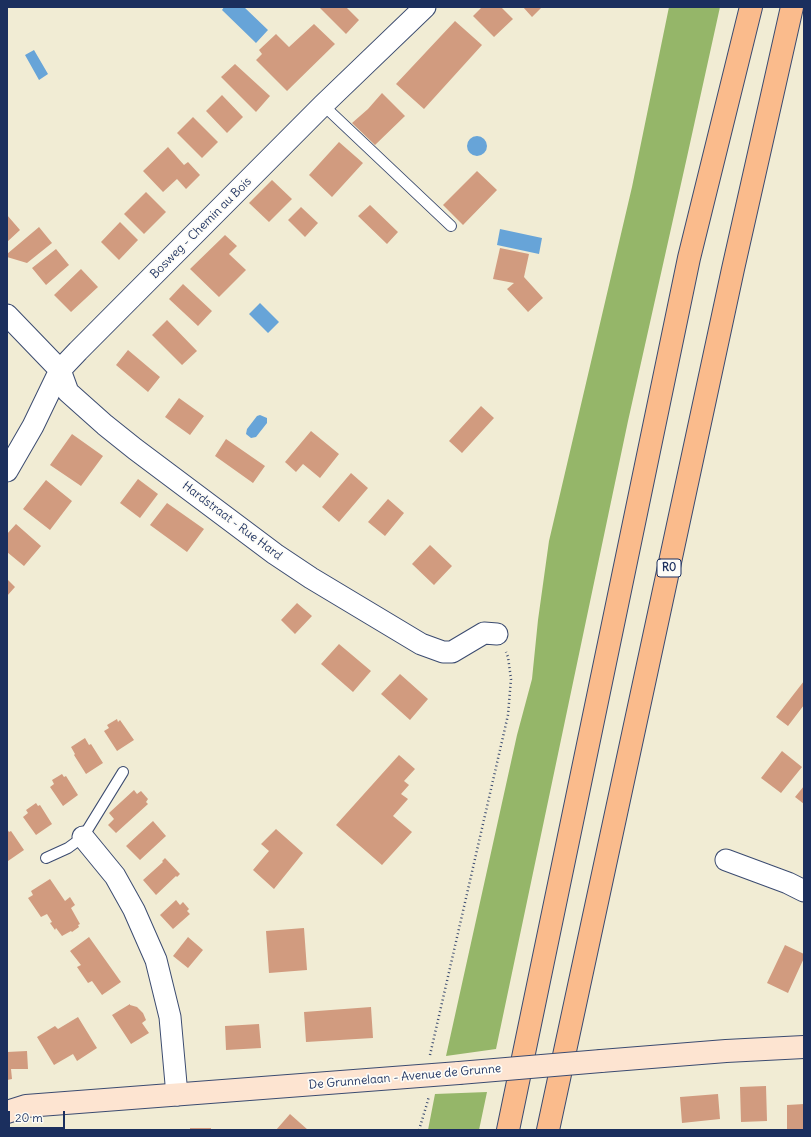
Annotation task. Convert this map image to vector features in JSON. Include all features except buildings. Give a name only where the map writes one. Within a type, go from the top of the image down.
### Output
[{"type":"highway","points":[[508,1130],[689,258],[751,7]]},
{"type":"highway","name":"R0","points":[[548,1130],[733,269],[792,7]]},
{"type":"street","name":"Bosweg - Chemin au Bois","points":[[7,471],[33,426],[60,370],[78,350],[323,105],[425,7]]},
{"type":"street","name":"Hardstraat - Rue Hard","points":[[7,315],[60,370],[68,392],[111,430],[268,550],[311,578],[422,644],[443,652],[452,652],[484,633],[497,634]]},
{"type":"street","points":[[83,837],[115,876],[134,910],[156,960],[170,1017],[177,1095]]},
{"type":"street","points":[[726,860],[788,882],[804,891]]},
{"type":"street","name":"De Grunnelaan - Avenue de Grunne","points":[[7,1112],[26,1106],[458,1074],[726,1051],[804,1047]]},
{"type":"lane","points":[[323,105],[451,226]]},
{"type":"lane","points":[[46,858],[68,848],[83,837],[123,772]]},
{"type":"path","points":[[429,1060],[508,715],[511,679],[508,657],[497,634]]},
{"type":"path","points":[[419,1130],[429,1092]]},
{"type":"green space","points":[[669,7],[720,7],[628,421],[496,1049],[446,1056],[517,735],[532,679],[538,620],[549,541],[632,187]]},
{"type":"green space","points":[[487,1092],[479,1130],[428,1130],[435,1094]]},
{"type":"water","points":[[224,7],[244,7],[268,30],[256,43],[222,10]]},
{"type":"water","points":[[34,50],[48,74],[39,80],[25,55]]},
{"type":"water","points":[[473,136],[481,136],[487,142],[487,150],[481,156],[473,156],[467,150],[467,142]]},
{"type":"water","points":[[500,229],[542,238],[539,254],[497,245]]},
{"type":"water","points":[[260,303],[279,322],[268,333],[249,314]]},
{"type":"water","points":[[260,415],[267,418],[267,423],[256,437],[251,438],[246,434],[247,429],[257,416]]}]
